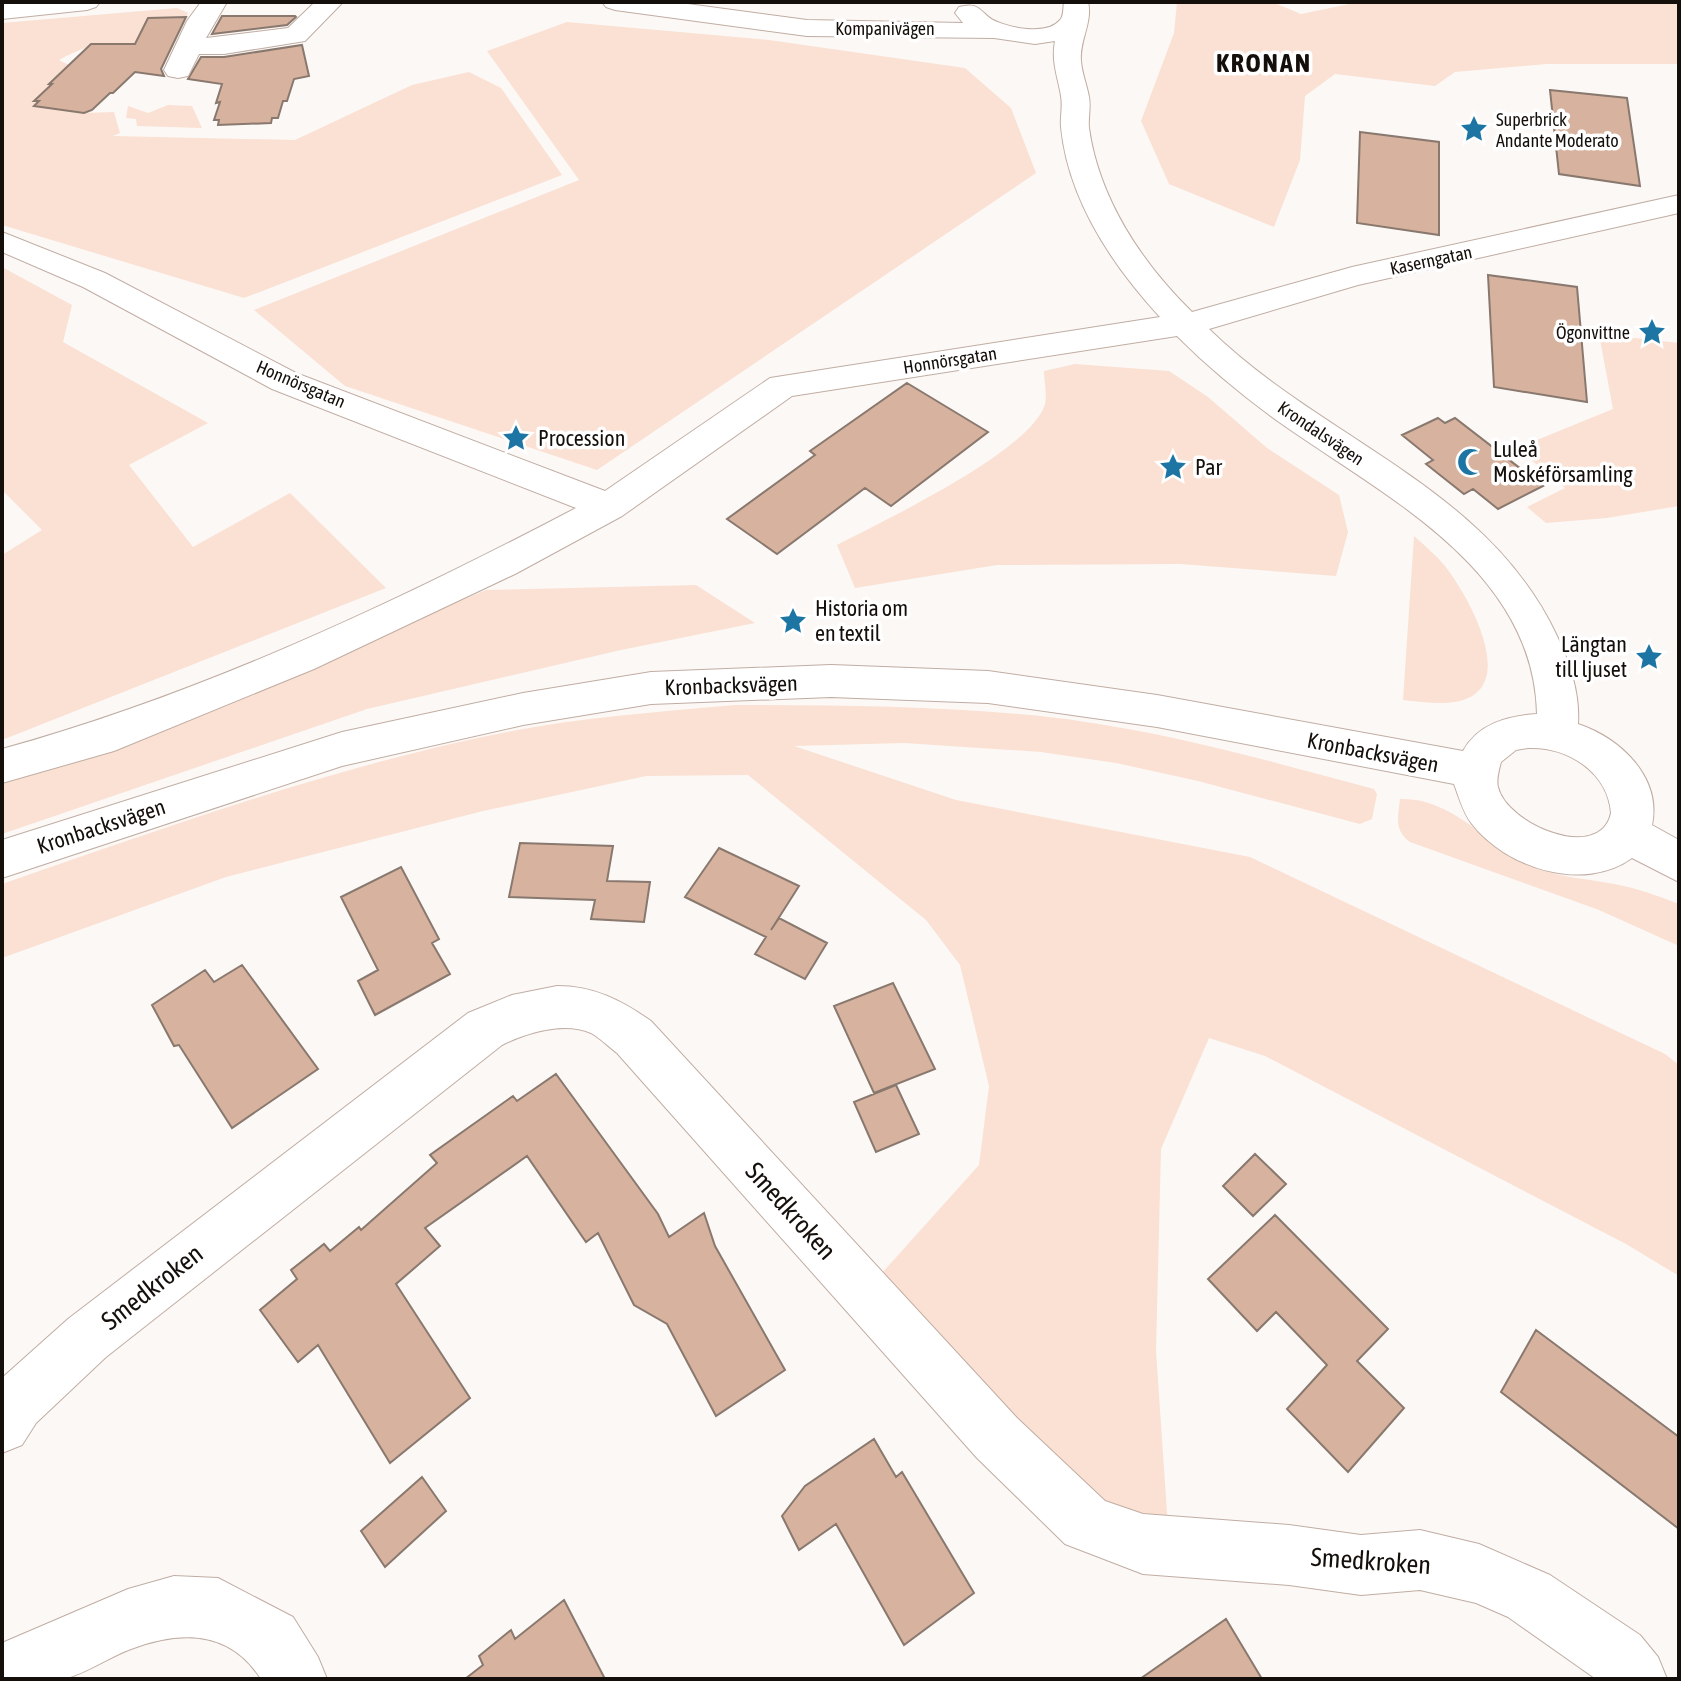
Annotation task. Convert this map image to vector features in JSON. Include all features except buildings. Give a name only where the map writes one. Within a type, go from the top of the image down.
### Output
[{"type":"street","points":[[2,11],[87,2]]},
{"type":"street","points":[[177,73],[200,21],[214,2]]},
{"type":"street","points":[[189,46],[224,46],[296,35],[330,2]]},
{"type":"street","name":"Kompanivägen","points":[[615,2],[807,28],[937,28],[1039,36],[1060,31],[1076,13]]},
{"type":"street","name":"Kompanivägen","points":[[780,23],[900,14],[958,2]]},
{"type":"street","name":"Krondalsvägen","points":[[968,2],[971,18],[1018,47],[1037,68],[1075,127]]},
{"type":"street","points":[[1076,13],[1105,2]]},
{"type":"street","name":"Krondalsvägen","points":[[1076,13],[1066,61],[1076,101],[1075,127],[1086,175],[1101,210],[1140,272],[1185,324],[1273,400],[1445,517],[1495,565],[1537,631],[1551,671],[1559,720],[1556,734]]},
{"type":"street","name":"Kaserngatan","points":[[1185,324],[1352,277],[1679,204]]},
{"type":"street","name":"Honnörsgatan","points":[[2,241],[94,280],[284,381],[609,507]]},
{"type":"street","name":"Honnörsgatan","points":[[2,766],[99,739],[300,658],[502,564],[609,507],[782,386],[1185,324]]},
{"type":"street","name":"Kronbacksvägen","points":[[2,859],[342,749],[523,709],[651,688],[831,681],[988,687],[1157,711],[1475,771]]},
{"type":"street","points":[[1518,732],[1556,734],[1581,742],[1601,754],[1617,771],[1634,804],[1628,833],[1619,844],[1604,853],[1587,857],[1543,850],[1505,831],[1480,801],[1475,771],[1488,746],[1518,732]]},
{"type":"street","points":[[1628,833],[1679,863]]},
{"type":"street","name":"Smedkroken","points":[[2,1425],[16,1403],[87,1338],[485,1029],[509,1016],[572,1008],[602,1015],[634,1037],[997,1438],[1086,1523],[1143,1544],[1289,1555],[1361,1565],[1420,1560],[1479,1574],[1529,1596],[1618,1657],[1636,1679]]},
{"type":"street","points":[[9,1663],[128,1619],[174,1606],[218,1608],[271,1639],[296,1679]]},
{"type":"shaded area","points":[[1177,2],[1272,2],[1301,14],[1359,2],[1679,2],[1679,64],[1547,64],[1455,72],[1435,86],[1335,74],[1305,96],[1300,160],[1274,227],[1169,184],[1141,121],[1174,33]]},
{"type":"shaded area","points":[[177,8],[188,13],[186,17],[148,18],[143,29],[181,28],[158,32],[151,48],[172,47],[161,71],[112,44],[90,46],[59,60],[69,65],[35,101],[84,113],[114,112],[120,133],[113,136],[295,140],[412,85],[469,72],[501,88],[562,175],[244,298],[2,225],[2,23]]},
{"type":"shaded area","points":[[567,22],[769,40],[965,68],[1011,108],[1036,173],[597,470],[345,386],[254,310],[579,180],[487,51]]},
{"type":"shaded area","points":[[168,105],[192,106],[202,128],[137,126],[136,119],[126,118],[128,106],[148,113]]},
{"type":"shaded area","points":[[2,267],[72,305],[63,342],[208,423],[129,465],[193,547],[290,493],[386,588],[2,740],[2,555],[42,530],[2,490]]},
{"type":"shaded area","points":[[1599,334],[1679,343],[1679,506],[1607,518],[1546,523],[1527,507],[1565,488],[1517,448],[1613,409]]},
{"type":"shaded area","points":[[1075,364],[1169,371],[1208,397],[1267,448],[1339,495],[1348,532],[1336,576],[1180,564],[997,565],[855,588],[837,545],[919,503],[1010,445],[1032,425],[1044,407],[1044,371]]},
{"type":"shaded area","points":[[1414,536],[1445,566],[1463,592],[1486,648],[1488,666],[1485,682],[1475,694],[1459,701],[1403,700]]},
{"type":"shaded area","points":[[696,585],[755,623],[621,650],[367,709],[2,834],[2,780],[218,701],[486,590]]},
{"type":"shaded area","points":[[735,705],[926,708],[1083,721],[1209,746],[1374,789],[1377,794],[1372,819],[1360,824],[1198,781],[1116,763],[1041,752],[904,743],[794,746],[956,800],[1250,857],[1665,1054],[1679,1065],[1679,1276],[1626,1244],[1265,1056],[1209,1038],[1161,1149],[1156,1351],[1169,1542],[1090,1517],[864,1293],[979,1165],[989,1086],[960,965],[926,920],[748,775],[646,776],[483,811],[226,877],[2,958],[2,884],[64,862],[252,799],[442,746],[564,722]]},
{"type":"shaded area","points":[[1400,799],[1418,800],[1452,813],[1514,856],[1540,869],[1631,888],[1679,904],[1679,946],[1599,910],[1410,842],[1399,828]]},
{"type":"place","name":"Superbrick Andante Moderato","points":[[1474,129]]},
{"type":"place","name":"Ögonvittne","points":[[1652,332]]},
{"type":"place","name":"Procession","points":[[516,438]]},
{"type":"place","name":"Luleå Moskéförsamling","points":[[1471,462]]},
{"type":"place","name":"Par","points":[[1173,467]]},
{"type":"place","name":"Historia om en textil","points":[[793,621]]},
{"type":"place","name":"Längtan till ljuset","points":[[1649,657]]},
{"type":"district","name":"KRONAN","points":[[1264,63]]}]
